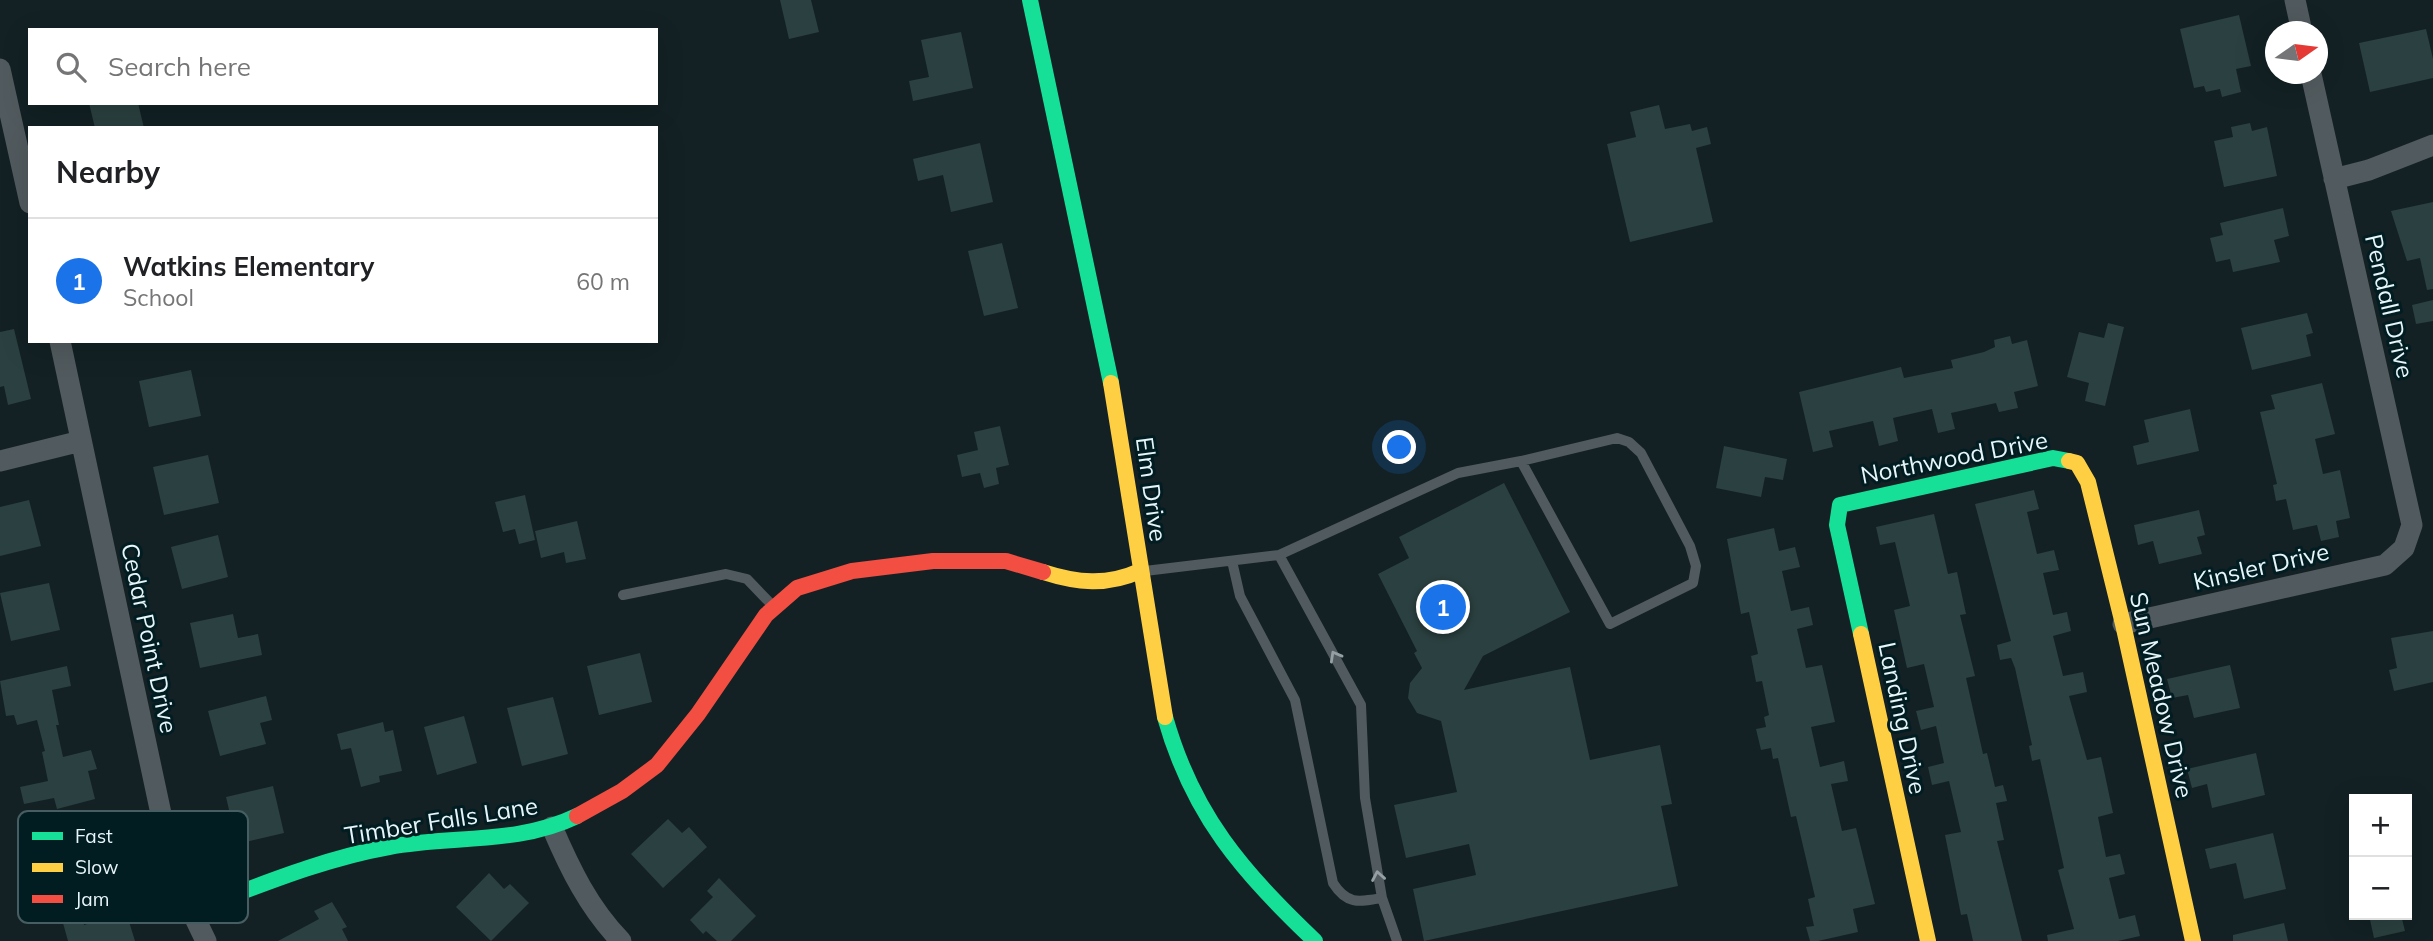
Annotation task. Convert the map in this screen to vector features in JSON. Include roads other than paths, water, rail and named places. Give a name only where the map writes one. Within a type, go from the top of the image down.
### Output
[{"type":"street","name":"Elm Drive","points":[[1031,0],[1121,429],[1161,701],[1178,762],[1222,842],[1265,893],[1314,941]]},
{"type":"street","points":[[2295,0],[2300,21]]},
{"type":"street","points":[[0,69],[28,194]]},
{"type":"street","name":"Pendall Drive","points":[[2313,84],[2412,526],[2404,548]]},
{"type":"street","points":[[2334,179],[2369,170],[2433,145]]},
{"type":"street","name":"Cedar Point Drive","points":[[60,343],[161,811]]},
{"type":"street","points":[[0,461],[81,441]]},
{"type":"street","name":"Northwood Drive","points":[[1840,505],[1856,499],[2053,458],[2077,463]]},
{"type":"street","name":"Sun Meadow Drive","points":[[2077,463],[2088,482],[2123,624],[2193,941]]},
{"type":"street","name":"Landing Drive","points":[[1840,505],[1838,525],[1928,941]]},
{"type":"street","name":"Kinsler Drive","points":[[2123,624],[2385,565],[2404,548]]},
{"type":"street","name":"Timber Falls Lane","points":[[248,891],[331,861],[389,846],[495,837],[552,827],[642,778],[674,747],[772,605],[807,583],[892,566],[1010,562],[1057,578],[1087,583],[1120,582],[1140,571]]},
{"type":"street","points":[[552,827],[577,881],[602,921],[621,941]]},
{"type":"street","name":"Cedar Point Drive","points":[[197,923],[206,941]]},
{"type":"lane","points":[[1140,571],[1279,555],[1458,473],[1617,439],[1629,442],[1641,453],[1690,546],[1696,566],[1693,583],[1609,624],[1521,461]]},
{"type":"lane","points":[[1279,555],[1361,705],[1365,798],[1382,898],[1397,941]]},
{"type":"lane","points":[[1232,561],[1240,596],[1295,700],[1334,883],[1342,897],[1352,902],[1382,898]]},
{"type":"lane","points":[[623,595],[726,574],[747,579],[772,605]]},
{"type":"place","name":"Watkins Elementary","points":[[1443,607]]}]
